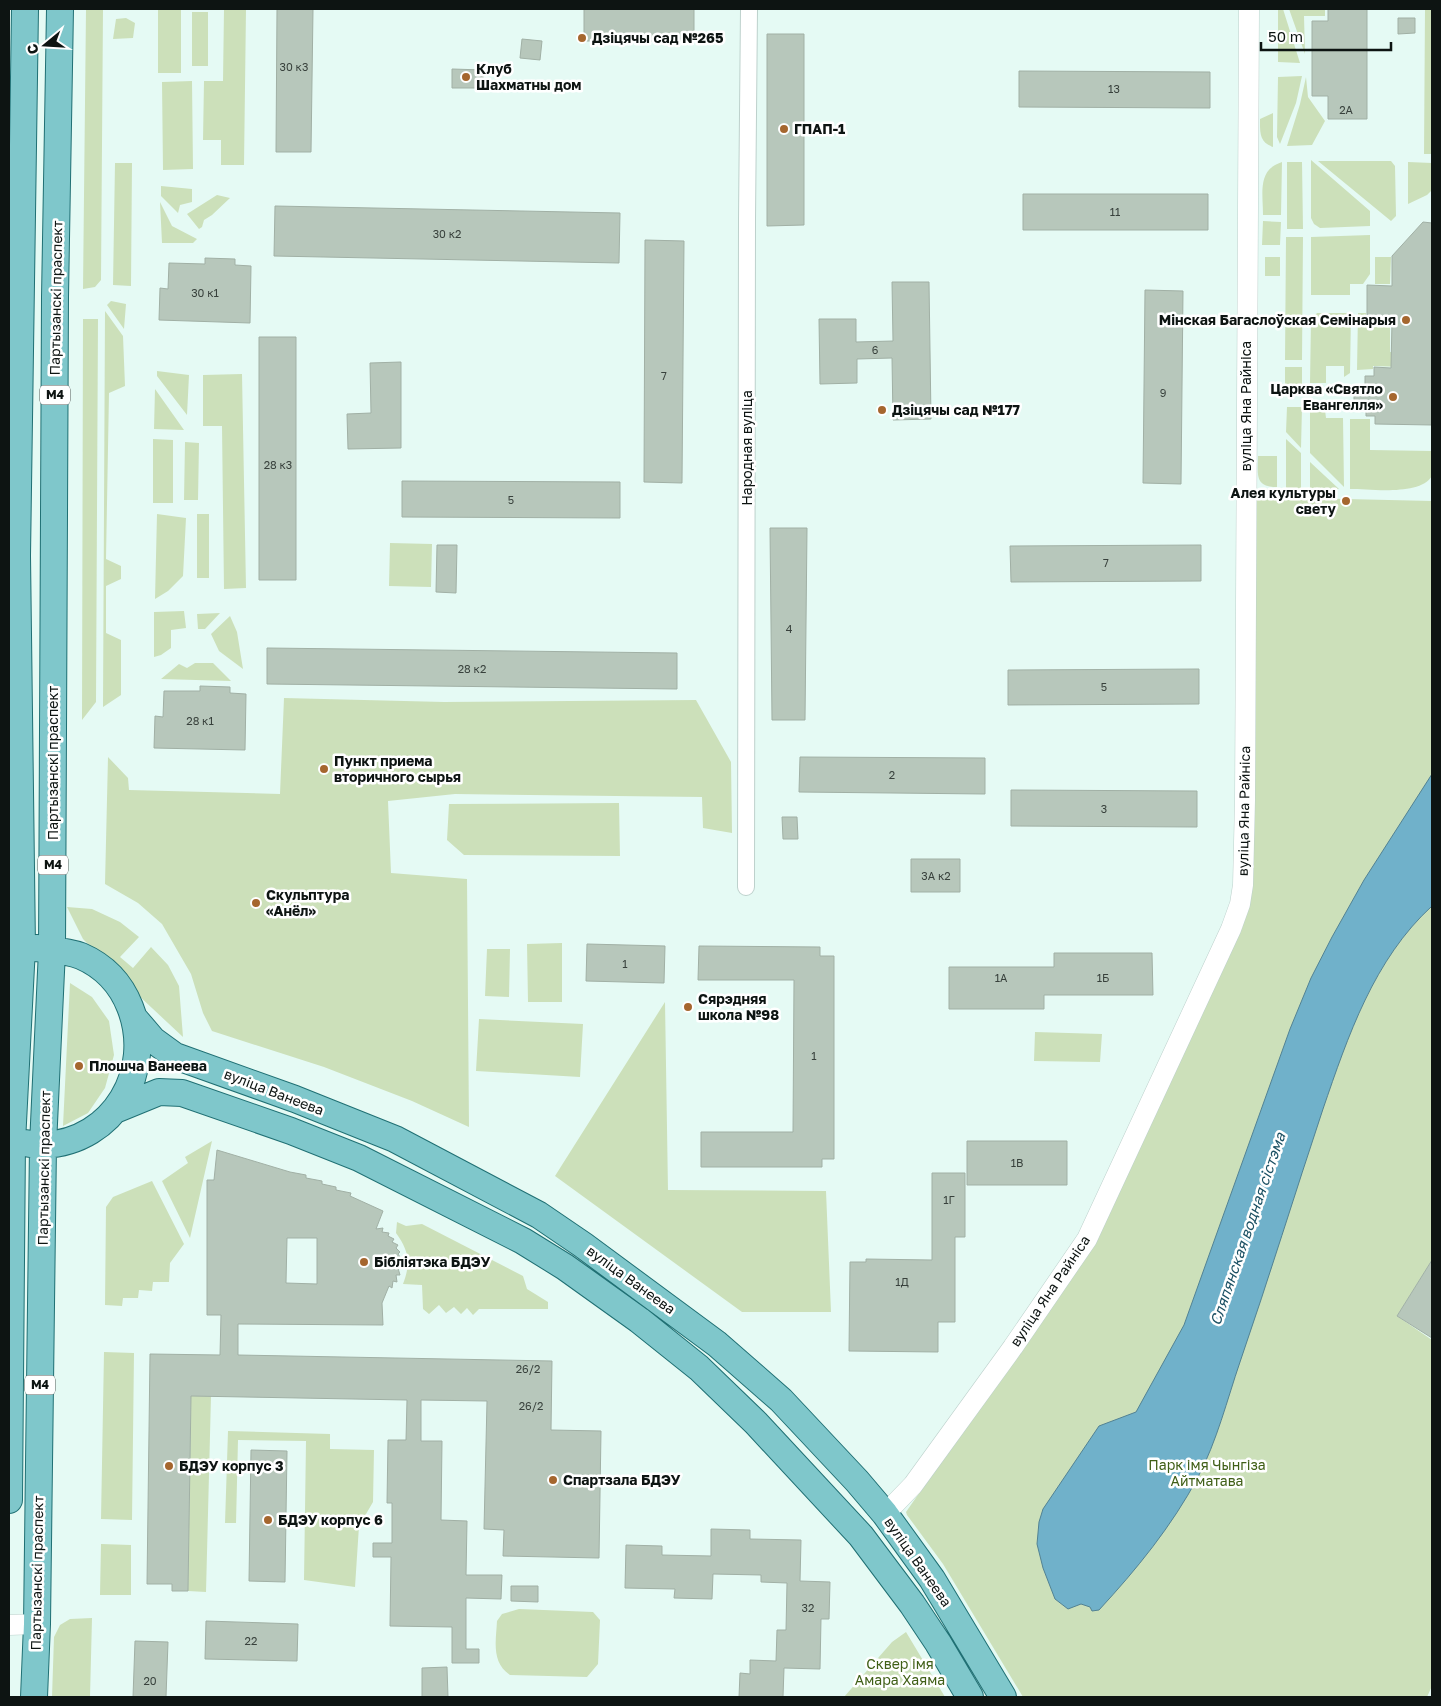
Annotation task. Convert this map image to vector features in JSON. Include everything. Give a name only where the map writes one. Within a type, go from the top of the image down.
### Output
[{"type":"main road","name":"М4","points":[[9,1500],[11,1141],[16,949],[18,556],[25,9]]},
{"type":"main road","name":"Партызанскі праспект","points":[[34,1697],[37,1624],[43,1146],[52,950],[55,297],[60,9]]},
{"type":"main road","points":[[11,1141],[43,1146],[83,1136],[100,1124],[115,1110],[128,1090],[136,1067],[138,1043],[135,1020],[124,992],[105,970],[80,956],[52,950],[16,949]]},
{"type":"main road","name":"вуліца Ванеева","points":[[135,1020],[153,1040],[174,1056],[295,1099],[394,1139],[539,1215],[584,1245],[718,1344],[781,1400],[857,1481],[885,1514],[932,1578],[1003,1697]]},
{"type":"main road","name":"вуліца Ванеева","points":[[115,1110],[158,1092],[182,1093],[291,1131],[359,1158],[523,1240],[565,1268],[639,1320],[699,1368],[756,1423],[861,1536],[912,1604],[970,1697]]},
{"type":"main road","points":[[861,1536],[885,1514]]},
{"type":"main road","points":[[912,1604],[932,1600],[939,1603],[960,1624]]},
{"type":"street","name":"Народная вуліца","points":[[746,887],[749,9]]},
{"type":"street","name":"вуліца Яна Райніса","points":[[885,1514],[913,1485],[1013,1347],[1087,1239],[1231,929],[1240,904],[1243,885],[1245,800],[1249,9]]},
{"type":"street","points":[[9,1625],[37,1624]]},
{"type":"green space","points":[[86,9],[103,9],[101,280],[95,287],[83,289]]},
{"type":"green space","points":[[158,9],[181,9],[181,73],[158,73]]},
{"type":"green space","points":[[224,9],[246,9],[244,165],[221,165],[221,140],[203,140],[204,81],[223,81]]},
{"type":"green space","points":[[1278,9],[1283,9],[1300,63],[1278,62]]},
{"type":"green space","points":[[1289,9],[1325,9],[1325,16],[1304,16],[1305,54]]},
{"type":"green space","points":[[1425,9],[1432,9],[1432,154],[1424,154]]},
{"type":"green space","points":[[192,12],[208,12],[208,66],[192,66]]},
{"type":"green space","points":[[126,18],[135,23],[133,38],[113,39],[116,19]]},
{"type":"green space","points":[[1302,76],[1296,103],[1280,144],[1277,137],[1278,77]]},
{"type":"green space","points":[[1306,77],[1308,97],[1325,121],[1312,145],[1287,146],[1300,104]]},
{"type":"green space","points":[[192,81],[193,169],[163,170],[162,82]]},
{"type":"green space","points":[[1273,113],[1273,147],[1268,145],[1263,139],[1260,132],[1260,119]]},
{"type":"green space","points":[[1311,160],[1370,211],[1370,226],[1320,228],[1314,224],[1311,218]]},
{"type":"green space","points":[[1318,161],[1391,161],[1395,166],[1396,216],[1391,221]]},
{"type":"green space","points":[[1282,162],[1281,215],[1263,215],[1262,191],[1265,176],[1274,166]]},
{"type":"green space","points":[[1287,162],[1302,162],[1303,229],[1287,229]]},
{"type":"green space","points":[[1408,162],[1432,163],[1432,190],[1427,195],[1408,204]]},
{"type":"green space","points":[[115,163],[132,163],[131,286],[113,285]]},
{"type":"green space","points":[[161,186],[192,189],[192,202],[180,205],[178,213],[161,196]]},
{"type":"green space","points":[[217,195],[230,198],[204,220],[202,227],[199,229],[187,214]]},
{"type":"green space","points":[[160,202],[172,226],[197,239],[193,243],[162,243]]},
{"type":"green space","points":[[1263,221],[1281,222],[1280,245],[1262,245]]},
{"type":"green space","points":[[1370,235],[1370,274],[1363,284],[1350,284],[1350,295],[1311,295],[1311,237]]},
{"type":"green space","points":[[1286,237],[1303,237],[1302,360],[1285,360]]},
{"type":"green space","points":[[1265,257],[1280,257],[1280,276],[1265,276]]},
{"type":"green space","points":[[1375,257],[1391,257],[1390,284],[1375,284]]},
{"type":"green space","points":[[111,301],[126,304],[124,329],[107,305]]},
{"type":"green space","points":[[105,311],[123,336],[125,386],[109,393],[106,559],[121,566],[121,579],[106,586],[106,633],[121,640],[121,695],[103,707]]},
{"type":"green space","points":[[1317,313],[1351,313],[1350,373],[1344,377],[1344,366],[1326,366],[1326,383],[1310,383],[1311,320]]},
{"type":"green space","points":[[1358,313],[1366,313],[1366,321],[1390,322],[1390,352],[1404,353],[1404,367],[1373,366],[1373,369],[1357,370]]},
{"type":"green space","points":[[83,319],[98,319],[96,702],[82,720]]},
{"type":"green space","points":[[1285,367],[1302,367],[1302,389],[1285,389]]},
{"type":"green space","points":[[157,371],[189,375],[187,415],[157,376]]},
{"type":"green space","points":[[242,374],[246,588],[224,589],[222,426],[203,426],[203,375]]},
{"type":"green space","points":[[155,389],[184,430],[154,429]]},
{"type":"green space","points":[[1287,407],[1302,407],[1301,448],[1286,432]]},
{"type":"green space","points":[[1310,410],[1325,410],[1326,418],[1343,418],[1344,487],[1310,453]]},
{"type":"green space","points":[[1350,419],[1370,419],[1370,450],[1432,451],[1432,476],[1426,482],[1406,489],[1350,489]]},
{"type":"green space","points":[[153,439],[173,440],[173,503],[153,503]]},
{"type":"green space","points":[[1286,439],[1301,453],[1301,489],[1286,488]]},
{"type":"green space","points":[[185,442],[199,443],[198,500],[184,500]]},
{"type":"green space","points":[[1258,456],[1277,456],[1277,487],[1264,485],[1261,482],[1258,474]]},
{"type":"green space","points":[[1310,462],[1339,489],[1310,488]]},
{"type":"green space","name":"Парк імя Чынгіза Айтматава","points":[[1256,497],[1432,501],[1432,1260],[1397,1316],[1432,1340],[1432,1686],[1427,1697],[1023,1697],[943,1564],[906,1512],[1082,1259],[1153,1119],[1243,926]]},
{"type":"green space","points":[[157,514],[186,518],[183,576],[168,591],[155,599]]},
{"type":"green space","points":[[197,514],[209,514],[209,578],[197,578]]},
{"type":"green space","points":[[390,543],[432,544],[431,587],[389,586]]},
{"type":"green space","points":[[184,611],[186,628],[171,630],[171,648],[161,655],[154,657],[154,612]]},
{"type":"green space","points":[[220,613],[205,629],[198,629],[197,614]]},
{"type":"green space","points":[[230,616],[237,632],[243,669],[219,651],[211,634]]},
{"type":"green space","points":[[195,663],[213,663],[231,681],[161,679],[179,664],[187,668]]},
{"type":"green space","points":[[284,698],[444,702],[696,700],[731,762],[732,833],[703,828],[702,797],[455,794],[388,801],[391,873],[467,879],[469,1127],[412,1101],[324,1067],[212,1031],[203,1013],[191,974],[162,924],[138,903],[105,884],[108,757],[128,778],[129,790],[280,794]]},
{"type":"green space","points":[[619,803],[620,856],[464,855],[447,840],[449,804]]},
{"type":"green space","points":[[67,907],[92,909],[120,922],[139,937],[120,957],[133,968],[151,947],[168,965],[179,986],[183,1037],[83,939]]},
{"type":"green space","points":[[562,943],[562,1002],[528,1002],[527,944]]},
{"type":"green space","points":[[487,949],[510,949],[509,997],[485,996]]},
{"type":"green space","points":[[70,983],[92,997],[109,1021],[114,1055],[105,1088],[88,1113],[63,1126]]},
{"type":"green space","points":[[665,1002],[668,1190],[826,1191],[831,1312],[742,1312],[555,1176]]},
{"type":"green space","points":[[479,1019],[583,1024],[580,1077],[476,1071]]},
{"type":"green space","points":[[1035,1032],[1102,1034],[1100,1062],[1034,1061]]},
{"type":"green space","points":[[212,1141],[190,1238],[162,1181],[188,1163],[185,1157]]},
{"type":"green space","points":[[152,1181],[184,1244],[170,1263],[169,1282],[153,1282],[152,1291],[139,1290],[138,1298],[123,1298],[122,1306],[105,1305],[106,1207],[113,1197]]},
{"type":"green space","points":[[397,1222],[406,1226],[422,1224],[523,1276],[527,1289],[548,1302],[548,1309],[479,1309],[473,1315],[467,1308],[461,1314],[454,1307],[446,1313],[439,1305],[429,1314],[423,1309],[422,1285],[403,1284],[408,1263],[404,1246],[396,1233]]},
{"type":"green space","points":[[104,1352],[134,1353],[132,1520],[101,1519]]},
{"type":"green space","points":[[191,1396],[211,1396],[206,1592],[188,1591]]},
{"type":"green space","points":[[228,1431],[330,1434],[330,1449],[374,1450],[373,1502],[359,1526],[355,1587],[304,1580],[306,1441],[238,1440],[236,1523],[225,1523]]},
{"type":"green space","points":[[101,1544],[131,1545],[131,1595],[100,1595]]},
{"type":"green space","points":[[519,1609],[593,1612],[600,1620],[598,1664],[587,1677],[510,1675],[504,1670],[497,1657],[497,1621],[502,1614]]},
{"type":"green space","points":[[92,1618],[90,1697],[52,1697],[54,1637],[60,1625],[70,1619]]},
{"type":"green space","name":"Сквер імя Амара Хаяма","points":[[906,1632],[945,1697],[844,1697],[892,1642]]},
{"type":"water","name":"Сляпянская водная сістэма","points":[[1432,774],[1432,906],[1394,950],[1365,1000],[1353,1027],[1323,1109],[1221,1420],[1205,1463],[1188,1495],[1165,1530],[1140,1563],[1099,1610],[1092,1611],[1090,1607],[1081,1604],[1068,1609],[1055,1599],[1043,1568],[1037,1544],[1039,1522],[1043,1509],[1099,1426],[1136,1412],[1184,1325],[1290,1029],[1311,978],[1364,880]]},
{"type":"building","points":[[277,9],[313,9],[311,152],[276,152]]},
{"type":"building","points":[[584,9],[694,9],[694,41],[584,41]]},
{"type":"building","points":[[1328,9],[1367,9],[1367,119],[1328,119],[1328,96],[1312,96],[1312,21],[1328,21]]},
{"type":"building","points":[[1398,18],[1415,18],[1415,33],[1398,34]]},
{"type":"building","points":[[767,34],[804,34],[804,225],[767,226]]},
{"type":"building","points":[[522,39],[542,41],[540,60],[520,58]]},
{"type":"building","points":[[452,69],[483,70],[483,88],[452,88]]},
{"type":"building","points":[[1019,71],[1210,72],[1210,108],[1019,107]]},
{"type":"building","points":[[1023,194],[1208,194],[1208,230],[1023,230]]},
{"type":"building","points":[[275,206],[620,213],[619,263],[274,256]]},
{"type":"building","name":"Мінская Багаслоўская Семінарыя","points":[[1423,222],[1432,223],[1432,425],[1375,424],[1375,416],[1366,416],[1366,409],[1354,409],[1354,385],[1365,385],[1365,376],[1374,376],[1374,367],[1391,368],[1392,321],[1367,320],[1367,285],[1392,286],[1392,256]]},
{"type":"building","points":[[645,240],[684,241],[682,483],[644,482]]},
{"type":"building","points":[[205,258],[235,259],[235,265],[251,266],[250,323],[159,320],[160,288],[168,289],[169,263],[205,264]]},
{"type":"building","points":[[892,282],[929,282],[931,419],[893,420],[892,358],[857,359],[857,383],[820,384],[819,319],[856,319],[856,342],[893,341]]},
{"type":"building","points":[[1145,290],[1183,291],[1181,484],[1143,483]]},
{"type":"building","points":[[259,337],[296,337],[296,580],[259,580]]},
{"type":"building","points":[[401,362],[401,448],[348,449],[347,414],[371,413],[370,363]]},
{"type":"building","points":[[402,481],[620,482],[620,518],[402,517]]},
{"type":"building","points":[[770,528],[807,528],[805,720],[772,720]]},
{"type":"building","points":[[437,545],[457,545],[456,593],[436,592]]},
{"type":"building","points":[[1201,545],[1201,581],[1011,582],[1010,546]]},
{"type":"building","points":[[267,648],[677,653],[677,689],[267,684]]},
{"type":"building","points":[[1199,669],[1199,704],[1008,705],[1008,670]]},
{"type":"building","points":[[200,686],[230,687],[230,693],[246,694],[245,750],[154,748],[155,716],[163,717],[164,691],[200,691]]},
{"type":"building","points":[[800,757],[985,758],[985,794],[799,792]]},
{"type":"building","points":[[1011,790],[1197,791],[1197,827],[1011,826]]},
{"type":"building","points":[[782,817],[797,817],[798,839],[783,839]]},
{"type":"building","points":[[911,859],[960,859],[960,892],[911,892]]},
{"type":"building","points":[[587,944],[665,946],[664,983],[586,981]]},
{"type":"building","points":[[699,946],[820,947],[820,956],[834,956],[834,1159],[822,1159],[822,1167],[701,1167],[701,1132],[793,1132],[794,980],[698,980]]},
{"type":"building","points":[[1054,953],[1152,953],[1153,995],[1044,995],[1044,1009],[949,1009],[949,967],[1054,967]]},
{"type":"building","points":[[967,1141],[1067,1141],[1067,1185],[967,1185]]},
{"type":"building","points":[[217,1150],[306,1175],[306,1178],[322,1181],[322,1184],[336,1187],[336,1190],[351,1193],[350,1196],[383,1211],[376,1229],[383,1228],[382,1232],[389,1233],[388,1236],[394,1239],[392,1242],[398,1245],[396,1248],[400,1252],[398,1254],[402,1260],[398,1261],[401,1267],[398,1268],[400,1275],[396,1275],[397,1282],[393,1281],[392,1288],[389,1286],[382,1303],[383,1325],[238,1324],[238,1355],[552,1361],[551,1430],[601,1431],[599,1558],[503,1556],[504,1530],[484,1529],[487,1401],[421,1400],[421,1441],[442,1441],[441,1520],[467,1521],[466,1575],[502,1575],[501,1599],[466,1598],[466,1649],[479,1649],[479,1663],[452,1663],[452,1627],[390,1626],[391,1557],[373,1557],[373,1543],[392,1543],[392,1503],[387,1503],[388,1440],[406,1440],[407,1400],[191,1396],[188,1591],[172,1591],[172,1584],[147,1584],[150,1354],[220,1355],[221,1315],[207,1315],[207,1180],[214,1180]],"holes":[[[287,1238],[317,1238],[317,1284],[286,1283]]]},
{"type":"building","points":[[932,1173],[965,1173],[965,1237],[955,1237],[955,1322],[938,1322],[938,1352],[849,1351],[850,1262],[866,1262],[866,1259],[932,1260]]},
{"type":"building","points":[[1432,1260],[1432,1338],[1397,1316]]},
{"type":"building","name":"БДЭУ корпус 6","points":[[251,1450],[287,1451],[285,1582],[249,1581]]},
{"type":"building","points":[[711,1529],[750,1530],[750,1539],[801,1540],[800,1581],[830,1582],[829,1619],[821,1619],[820,1669],[784,1668],[783,1697],[739,1697],[740,1673],[750,1674],[750,1660],[776,1661],[777,1630],[786,1630],[787,1583],[761,1582],[761,1575],[713,1574],[712,1599],[674,1598],[675,1589],[625,1588],[626,1545],[662,1546],[662,1555],[711,1556]]},
{"type":"building","points":[[511,1586],[538,1586],[538,1602],[511,1601]]},
{"type":"building","points":[[206,1621],[298,1624],[297,1661],[205,1659]]},
{"type":"building","points":[[135,1641],[168,1642],[166,1697],[133,1697]]},
{"type":"building","points":[[447,1667],[448,1697],[422,1697],[422,1668]]},
{"type":"place","name":"Дзіцячы сад №265","points":[[582,38]]},
{"type":"place","name":"Клуб Шахматны дом","points":[[466,77]]},
{"type":"place","name":"ГПАП-1","points":[[784,129]]},
{"type":"place","name":"Мінская Багаслоўская Семінарыя","points":[[1406,320]]},
{"type":"place","name":"Царква «Святло Евангелля»","points":[[1393,397]]},
{"type":"place","name":"Дзіцячы сад №177","points":[[882,410]]},
{"type":"place","name":"Алея культуры свету","points":[[1346,501]]},
{"type":"place","name":"Пункт приема вторичного сырья","points":[[324,769]]},
{"type":"place","name":"Скульптура «Анёл»","points":[[256,903]]},
{"type":"place","name":"Сярэдняя школа №98","points":[[688,1007]]},
{"type":"place","name":"Плошча Ванеева","points":[[79,1066]]},
{"type":"place","name":"Бібліятэка БДЭУ","points":[[364,1262]]},
{"type":"place","name":"БДЭУ корпус 3","points":[[169,1466]]},
{"type":"place","name":"Спартзала БДЭУ","points":[[553,1480]]},
{"type":"place","name":"БДЭУ корпус 6","points":[[268,1520]]}]
